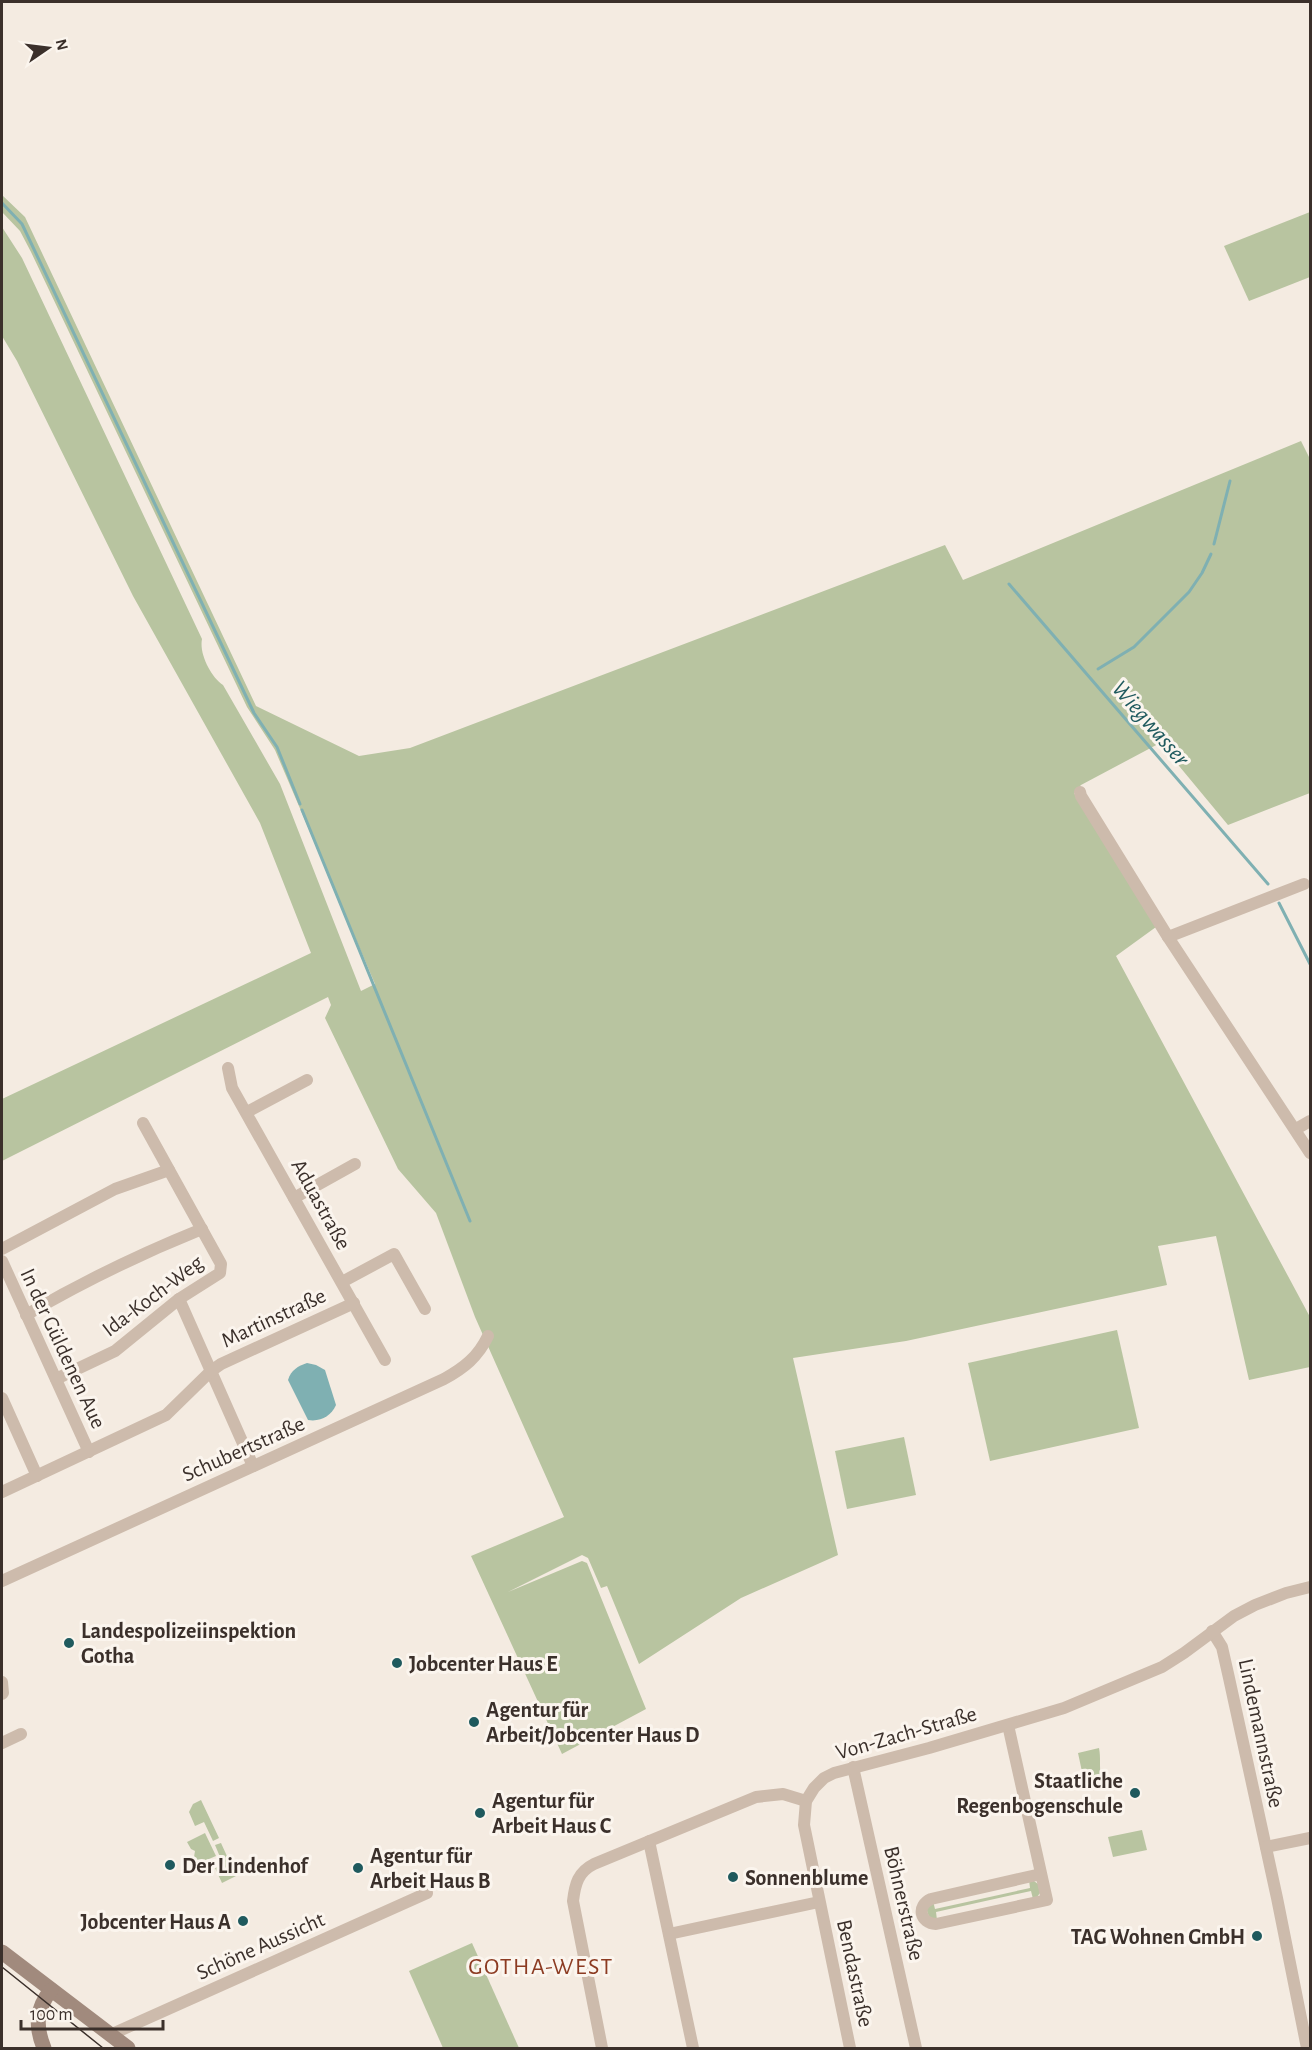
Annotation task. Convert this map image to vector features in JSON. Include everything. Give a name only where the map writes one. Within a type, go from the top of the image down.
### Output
[{"type":"main road","points":[[2,1952],[128,2049]]},
{"type":"main road","points":[[44,2049],[37,2024],[39,2010],[51,1990]]},
{"type":"street","points":[[1080,792],[1168,937],[1311,1153]]},
{"type":"street","points":[[1168,937],[1305,884]]},
{"type":"street","name":"Aduastraße","points":[[228,1068],[232,1088],[385,1360]]},
{"type":"street","points":[[247,1112],[307,1080]]},
{"type":"street","points":[[1296,1129],[1311,1121]]},
{"type":"street","name":"Ida-Koch-Weg","points":[[56,1379],[115,1351],[179,1299],[220,1273],[221,1264],[143,1123]]},
{"type":"street","points":[[294,1198],[355,1164]]},
{"type":"street","points":[[2,1249],[115,1189],[169,1170]]},
{"type":"street","points":[[26,1315],[108,1269],[202,1229]]},
{"type":"street","points":[[342,1282],[394,1254],[425,1310]]},
{"type":"street","name":"In der Güldenen Aue","points":[[2,1261],[89,1452]]},
{"type":"street","points":[[179,1299],[253,1466]]},
{"type":"street","name":"Martinstraße","points":[[2,1492],[166,1415],[221,1364],[354,1303]]},
{"type":"street","name":"Schubertstraße","points":[[2,1581],[459,1371],[476,1356],[488,1336]]},
{"type":"street","points":[[2,1398],[37,1476]]},
{"type":"street","name":"Von-Zach-Straße","points":[[806,1801],[824,1778],[834,1773],[1064,1708],[1162,1667],[1212,1631],[1255,1605],[1286,1593],[1311,1587]]},
{"type":"street","name":"Lindemannstraße","points":[[1212,1631],[1222,1647],[1307,2049]]},
{"type":"street","points":[[2,1682],[2,1694]]},
{"type":"street","points":[[1008,1725],[1047,1900],[936,1924],[924,1920],[921,1914],[921,1908],[931,1899],[1041,1874]]},
{"type":"street","points":[[2,1743],[21,1734]]},
{"type":"street","name":"Böhnerstraße","points":[[853,1767],[916,2049]]},
{"type":"street","points":[[602,2049],[573,1901],[575,1884],[581,1874],[589,1867],[756,1797],[783,1794],[806,1801]]},
{"type":"street","name":"Bendastraße","points":[[806,1801],[804,1825],[850,2049]]},
{"type":"street","points":[[1266,1847],[1311,1838]]},
{"type":"street","points":[[649,1841],[693,2049]]},
{"type":"street","name":"Schöne Aussicht","points":[[110,2035],[427,1893]]},
{"type":"street","points":[[669,1934],[819,1902]]},
{"type":"green space","points":[[2,195],[25,217],[256,706],[359,756],[410,748],[945,545],[963,580],[1301,441],[1310,459],[1310,793],[1228,825],[1160,743],[1081,785],[1074,793],[1156,927],[1116,956],[1310,1317],[1310,1367],[1249,1380],[1216,1236],[1158,1246],[1167,1285],[906,1341],[793,1358],[838,1555],[741,1598],[639,1664],[607,1586],[601,1588],[588,1558],[582,1555],[508,1592],[582,1561],[587,1563],[646,1709],[562,1754],[471,1556],[564,1517],[475,1317],[436,1213],[398,1169],[325,1018],[331,1005],[328,997],[2,1161],[2,1099],[311,953],[260,823],[133,596],[17,361],[2,336],[2,227],[22,258],[202,639],[202,651],[207,665],[214,677],[223,685],[280,784],[361,991],[375,984],[275,750],[247,707],[31,252],[20,231],[2,212]]},
{"type":"green space","points":[[1310,212],[1310,277],[1249,301],[1224,246]]},
{"type":"green space","points":[[1117,1330],[1139,1428],[990,1461],[968,1363]]},
{"type":"green space","points":[[904,1437],[916,1495],[847,1509],[835,1451]]},
{"type":"green space","points":[[1099,1748],[1101,1777],[1084,1781],[1078,1753]]},
{"type":"green space","points":[[201,1800],[219,1838],[213,1841],[204,1822],[195,1826],[189,1812],[193,1804]]},
{"type":"green space","points":[[1142,1830],[1147,1850],[1113,1857],[1108,1837]]},
{"type":"green space","points":[[205,1833],[216,1856],[197,1864],[194,1857],[195,1851],[187,1842]]},
{"type":"green space","points":[[221,1843],[236,1876],[222,1883],[215,1868],[223,1864],[215,1845]]},
{"type":"green space","points":[[1029,1880],[1038,1884],[1040,1893],[1033,1899],[1031,1891],[936,1912],[937,1920],[929,1917],[926,1908],[933,1901],[935,1909],[1030,1888]]},
{"type":"green space","points":[[472,1943],[519,2048],[443,2048],[409,1971]]},
{"type":"water","points":[[307,1363],[325,1370],[336,1405],[328,1415],[317,1420],[308,1420],[288,1380],[295,1369]]},
{"type":"waterway","points":[[2,203],[22,224],[254,713],[277,747],[300,804]]},
{"type":"waterway","points":[[1214,544],[1230,481]]},
{"type":"waterway","points":[[1098,669],[1134,647],[1189,592],[1211,554]]},
{"type":"waterway","name":"Wiegwasser","points":[[1009,584],[1268,884]]},
{"type":"waterway","points":[[302,810],[470,1221]]},
{"type":"waterway","name":"Wiegwasser","points":[[1279,903],[1310,964]]},
{"type":"tram line","points":[[2,1967],[103,2048]]},
{"type":"place","name":"Landespolizeiinspektion Gotha","points":[[69,1643]]},
{"type":"place","name":"Jobcenter Haus E","points":[[397,1663]]},
{"type":"place","name":"Agentur für Arbeit/Jobcenter Haus D","points":[[474,1722]]},
{"type":"place","name":"Staatliche Regenbogenschule","points":[[1135,1793]]},
{"type":"place","name":"Agentur für Arbeit Haus C","points":[[480,1813]]},
{"type":"place","name":"Der Lindenhof","points":[[170,1865]]},
{"type":"place","name":"Agentur für Arbeit Haus B","points":[[358,1868]]},
{"type":"place","name":"Sonnenblume","points":[[733,1877]]},
{"type":"place","name":"Jobcenter Haus A","points":[[243,1921]]},
{"type":"place","name":"TAG Wohnen GmbH","points":[[1257,1936]]},
{"type":"district","name":"GOTHA-WEST","points":[[541,1966]]}]
